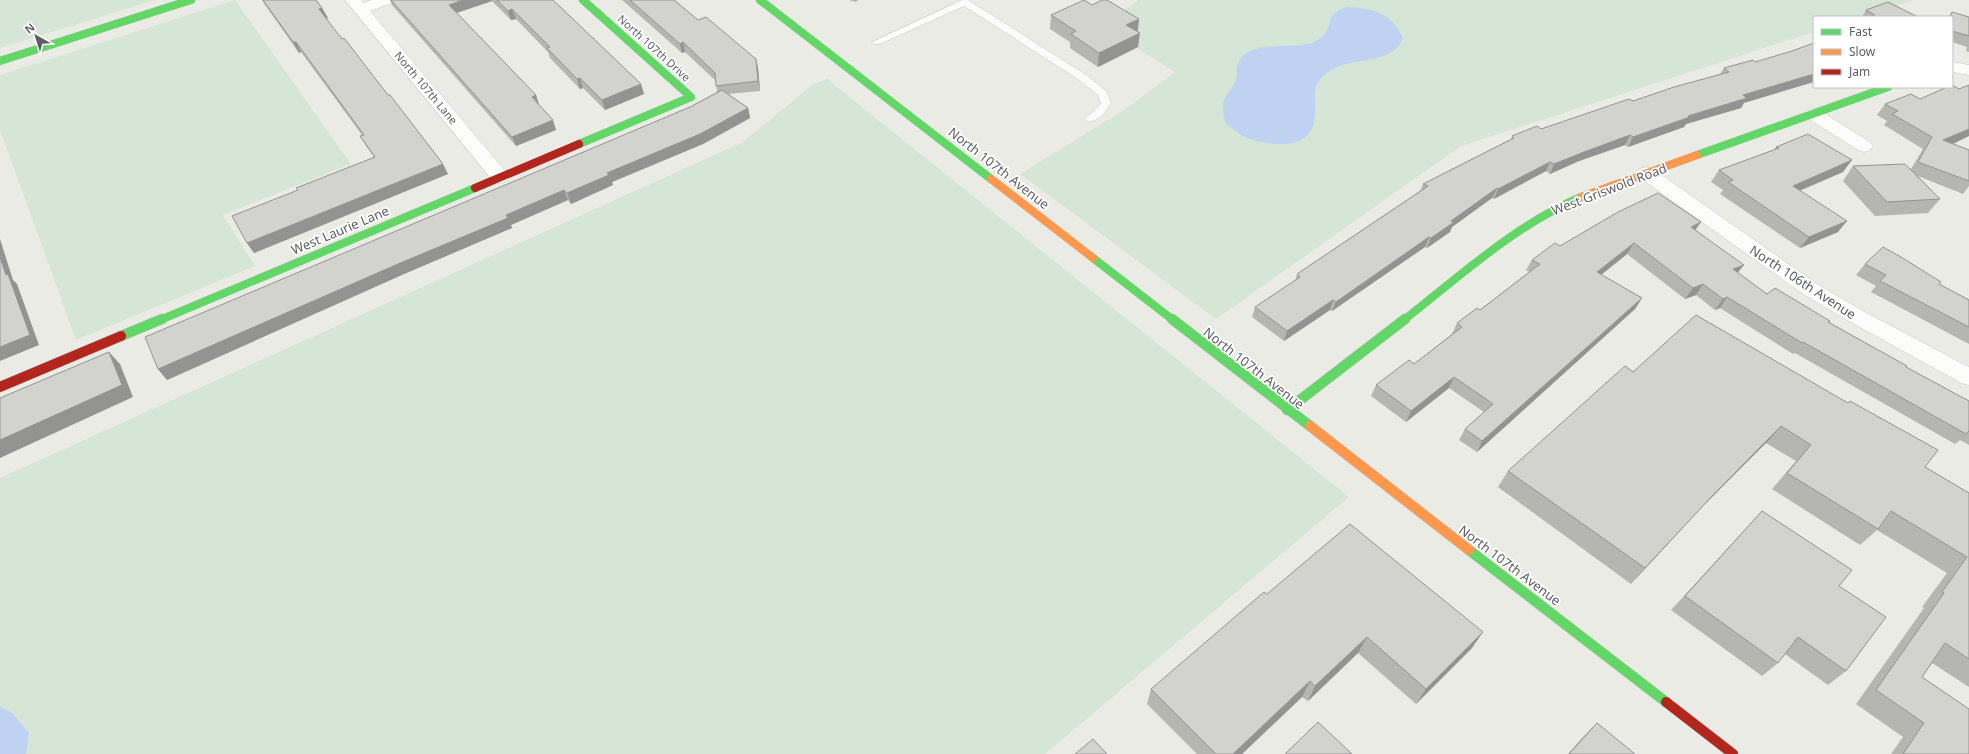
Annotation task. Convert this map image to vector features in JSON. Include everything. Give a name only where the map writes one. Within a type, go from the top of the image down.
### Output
[{"type":"street","points":[[0,61],[191,0]]},
{"type":"street","points":[[356,5],[388,0]]},
{"type":"street","name":"North 107th Drive","points":[[583,0],[691,97]]},
{"type":"street","name":"North 107th Avenue","points":[[760,0],[1287,410],[1581,635],[1732,754]]},
{"type":"street","name":"North 107th Lane","points":[[356,5],[500,177]]},
{"type":"street","name":"West Griswold Road","points":[[1287,410],[1525,226],[1560,206],[1646,173],[1885,88]]},
{"type":"street","name":"West Laurie Lane","points":[[0,387],[691,97]]},
{"type":"street","points":[[1813,114],[1864,146]]},
{"type":"street","name":"North 106th Avenue","points":[[1646,173],[1810,289],[1854,315],[1969,377]]},
{"type":"lane","points":[[877,42],[965,2],[1082,77],[1103,94],[1106,103],[1103,109],[1090,119]]},
{"type":"green space","points":[[0,0],[155,0],[0,48]]},
{"type":"green space","points":[[235,0],[351,164],[223,215],[255,266],[76,340],[0,130],[0,75]]},
{"type":"green space","points":[[1137,0],[1914,0],[1864,16],[1813,16],[1813,32],[1461,146],[1216,319],[1020,174],[1124,110],[1175,72],[1127,42],[1141,34],[1113,17],[1138,1]]},
{"type":"green space","points":[[827,79],[1349,497],[1045,754],[0,754],[0,478],[743,142],[812,85]]},
{"type":"water","points":[[1346,7],[1373,11],[1386,17],[1398,29],[1403,38],[1398,47],[1391,53],[1382,57],[1339,66],[1323,76],[1318,82],[1316,88],[1314,121],[1310,131],[1304,138],[1295,142],[1274,144],[1254,140],[1242,136],[1225,123],[1223,103],[1236,80],[1237,66],[1243,56],[1262,48],[1307,44],[1316,41],[1323,37],[1333,15]]},
{"type":"water","points":[[0,707],[12,713],[29,733],[26,754],[0,754]]},
{"type":"building","points":[[263,0],[316,0],[322,8],[319,9],[342,39],[344,38],[443,164],[247,243],[232,216],[298,190],[296,188],[375,157],[360,136],[364,135],[296,42],[293,42]]},
{"type":"building","points":[[391,0],[463,0],[449,5],[536,95],[532,97],[553,120],[512,137]]},
{"type":"building","points":[[497,0],[553,0],[641,84],[602,100],[580,78],[577,79],[547,48],[550,47],[512,9],[508,11]]},
{"type":"building","points":[[630,0],[674,0],[698,20],[706,17],[756,59],[758,81],[716,86],[715,73],[683,42],[680,44]]},
{"type":"building","points":[[1084,0],[1092,5],[1102,0],[1107,0],[1139,19],[1126,25],[1140,33],[1099,53],[1071,34],[1076,31],[1051,15]]},
{"type":"building","points":[[1888,2],[1916,16],[1872,16],[1875,15],[1866,10]]},
{"type":"building","points":[[1952,12],[1969,17],[1969,36],[1953,31],[1953,16],[1950,16]]},
{"type":"building","points":[[1813,43],[1813,74],[1743,95],[1747,98],[1688,116],[1690,117],[1633,137],[1630,135],[1554,164],[1550,162],[1498,189],[1497,188],[1451,221],[1454,222],[1431,238],[1429,237],[1336,302],[1333,300],[1287,331],[1255,307],[1300,277],[1297,274],[1428,186],[1423,184],[1514,138],[1512,136],[1537,126],[1541,129],[1629,99],[1633,101],[1674,87],[1729,72],[1724,68],[1753,60],[1755,62]]},
{"type":"building","points":[[1969,85],[1969,129],[1943,140],[1969,150],[1969,181],[1918,162],[1932,137],[1892,114],[1898,111],[1885,104],[1911,94],[1920,99],[1945,88],[1953,88],[1953,86],[1959,89]]},
{"type":"building","points":[[722,90],[748,108],[700,134],[607,173],[609,175],[567,193],[564,190],[506,215],[508,218],[398,264],[158,369],[145,337],[690,107]]},
{"type":"building","points":[[1808,134],[1852,160],[1793,186],[1847,221],[1809,237],[1728,182],[1733,180],[1719,170],[1779,148],[1776,147]]},
{"type":"building","points":[[1905,164],[1940,199],[1887,202],[1853,166]]},
{"type":"building","points":[[1658,193],[1701,222],[1691,227],[1744,265],[1733,269],[1767,294],[1775,288],[1830,321],[1828,322],[1969,401],[1969,431],[1966,434],[1803,342],[1802,343],[1727,297],[1723,299],[1703,284],[1693,288],[1634,243],[1597,272],[1642,298],[1482,441],[1465,429],[1493,404],[1454,377],[1411,411],[1376,385],[1409,360],[1414,364],[1462,327],[1457,323],[1477,308],[1480,310],[1540,264],[1532,260],[1555,243],[1560,246],[1618,212]]},
{"type":"building","points":[[1883,247],[1941,282],[1939,284],[1969,300],[1969,327],[1880,281],[1886,275],[1865,264]]},
{"type":"building","points":[[0,257],[6,275],[8,274],[30,335],[0,347]]},
{"type":"building","points":[[1696,315],[1848,403],[1850,401],[1938,450],[1925,467],[1969,493],[1969,659],[1945,643],[1922,677],[1969,709],[1969,754],[1903,754],[1924,723],[1876,690],[1944,593],[1942,592],[1967,557],[1891,511],[1878,529],[1787,473],[1811,445],[1781,426],[1715,493],[1645,568],[1508,471],[1625,366],[1633,372]]},
{"type":"building","points":[[109,352],[122,385],[0,440],[0,398]]},
{"type":"building","points":[[1762,511],[1852,570],[1839,586],[1886,617],[1846,671],[1798,637],[1778,663],[1685,596]]},
{"type":"building","points":[[1350,524],[1483,632],[1426,689],[1367,637],[1315,686],[1310,681],[1233,754],[1216,754],[1151,689],[1264,592],[1267,594]]},
{"type":"building","points":[[1318,722],[1352,754],[1285,754]]},
{"type":"building","points":[[1597,723],[1635,754],[1569,754]]},
{"type":"building","points":[[1093,739],[1107,754],[1075,754]]},
{"type":"traffic: fast","points":[[0,61],[191,0]]},
{"type":"traffic: fast","points":[[579,144],[691,97],[583,0]]},
{"type":"traffic: fast","points":[[760,0],[991,179]]},
{"type":"traffic: fast","points":[[1697,155],[1885,88]]},
{"type":"traffic: fast","points":[[121,336],[475,188]]},
{"type":"traffic: fast","points":[[1287,410],[1525,226],[1560,206],[1581,197]]},
{"type":"traffic: fast","points":[[1093,258],[1310,426]]},
{"type":"traffic: fast","points":[[1469,550],[1666,702]]},
{"type":"traffic: slow","points":[[1581,197],[1697,155]]},
{"type":"traffic: slow","points":[[991,179],[1093,258]]},
{"type":"traffic: slow","points":[[1310,426],[1469,550]]},
{"type":"traffic: jam","points":[[475,188],[579,144]]},
{"type":"traffic: jam","points":[[0,387],[121,336]]},
{"type":"traffic: jam","points":[[1666,702],[1733,754]]}]
